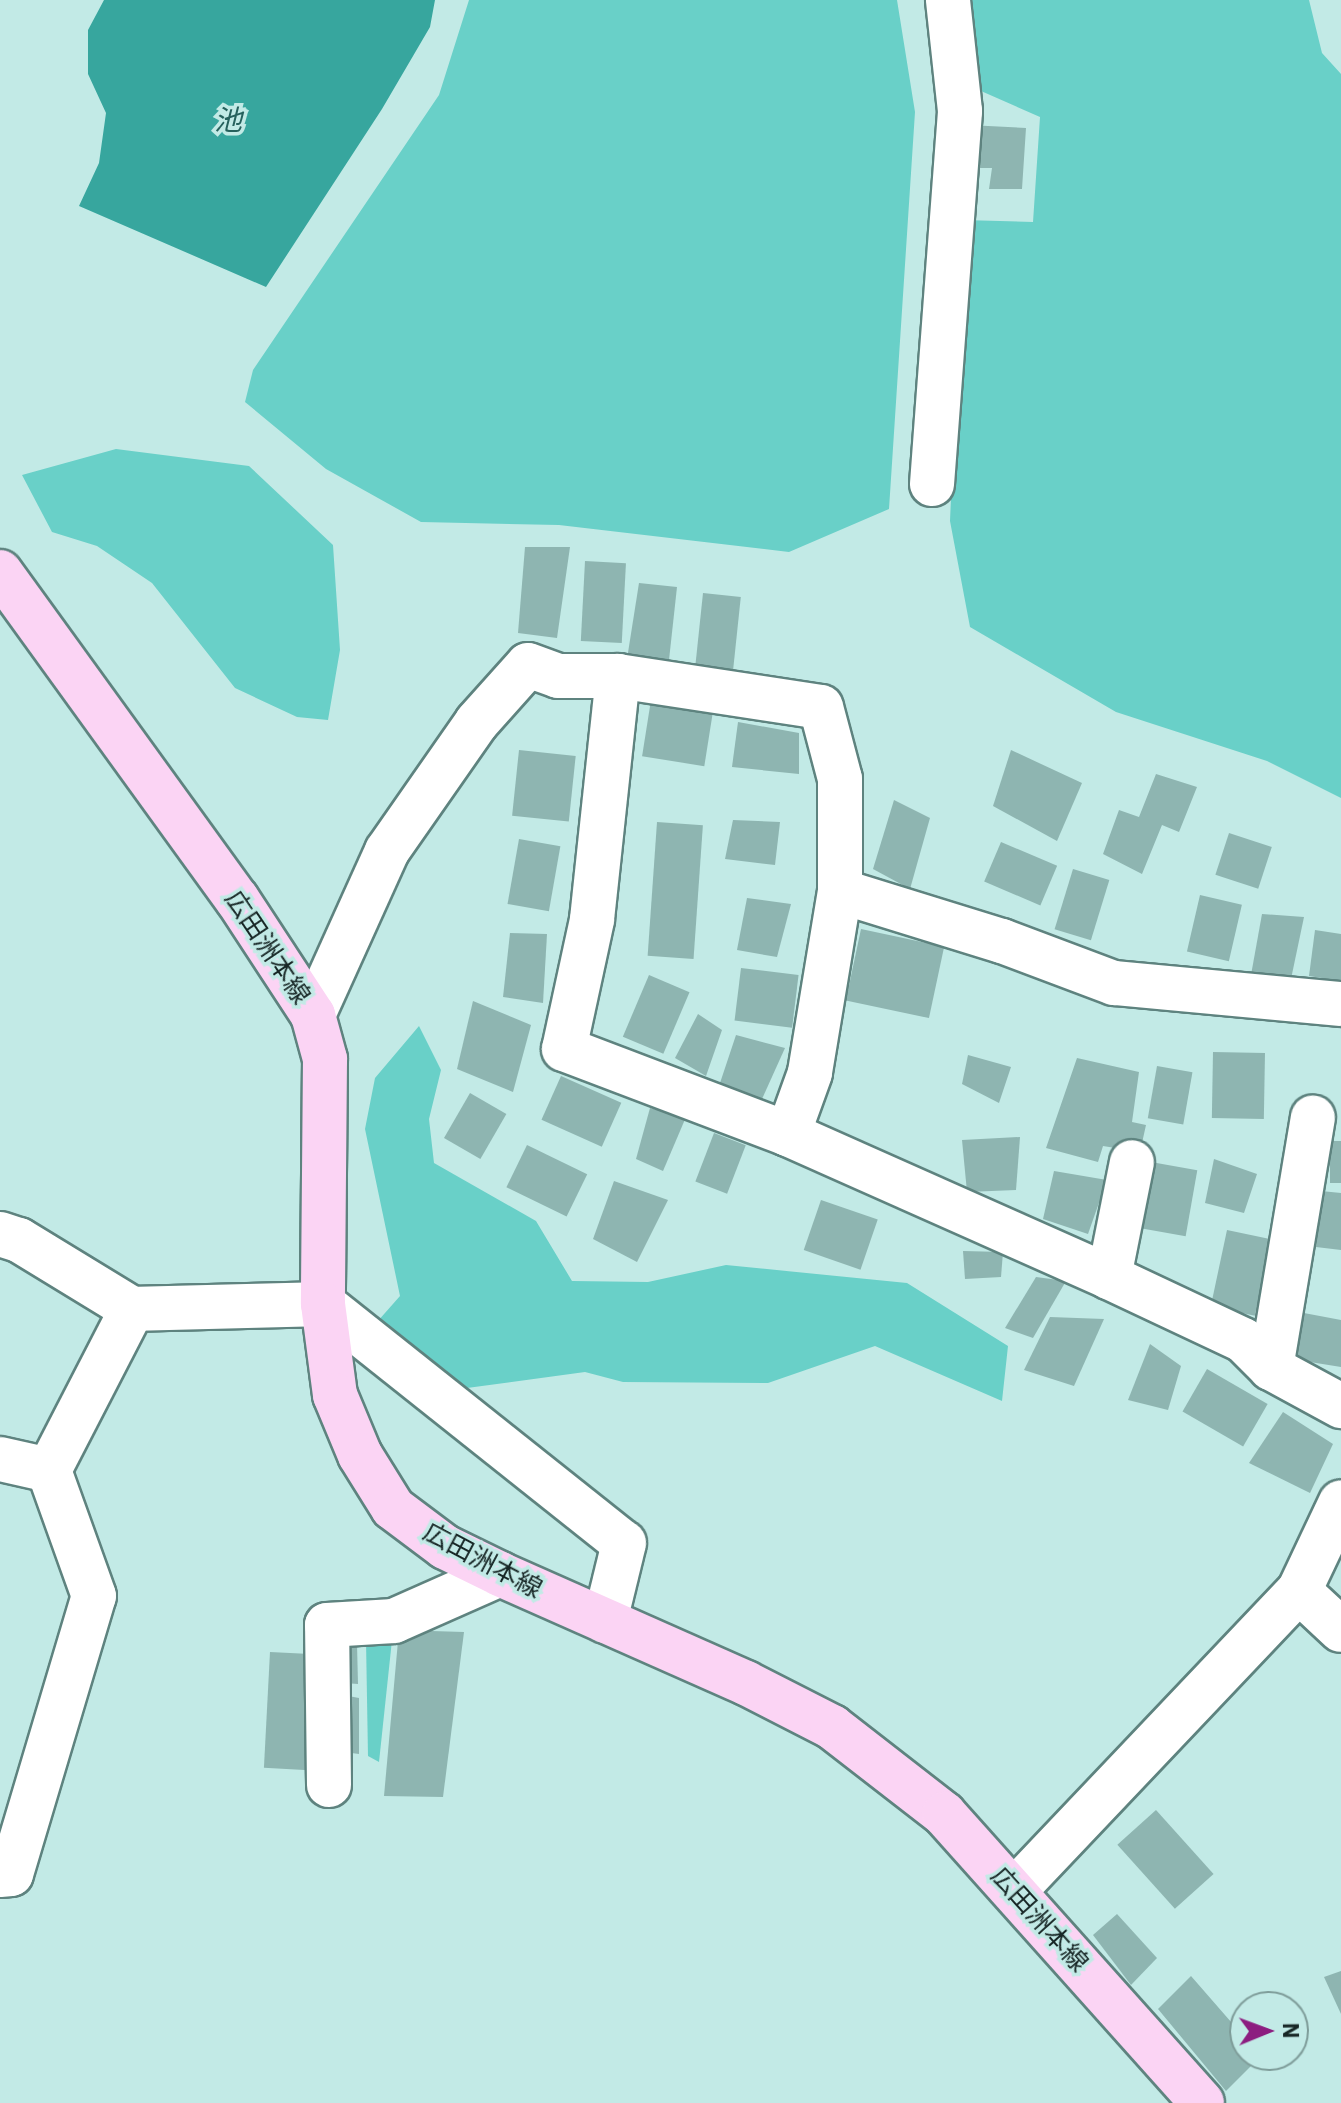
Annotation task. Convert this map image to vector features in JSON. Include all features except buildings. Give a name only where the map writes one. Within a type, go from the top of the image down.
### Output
[{"type":"main road","name":"広田洲本線","points":[[0,572],[237,899],[313,1015],[325,1059],[323,1304],[335,1395],[360,1455],[393,1508],[445,1547],[832,1727],[944,1814],[1202,2103]]},
{"type":"street","points":[[932,484],[960,111],[948,0]]},
{"type":"street","points":[[313,1015],[387,851],[477,722],[528,665],[558,676],[618,676],[821,707],[840,779],[840,891],[810,1073],[788,1134]]},
{"type":"street","points":[[618,676],[592,920],[564,1049],[788,1134],[1109,1277],[1243,1340],[1271,1368],[1341,1406]]},
{"type":"street","points":[[840,891],[1002,941],[1114,983],[1341,1004]]},
{"type":"street","points":[[1271,1368],[1313,1117]]},
{"type":"street","points":[[1109,1277],[1132,1162]]},
{"type":"street","points":[[0,1234],[19,1240],[132,1309],[323,1304],[624,1543],[605,1621]]},
{"type":"street","points":[[0,1875],[11,1874],[94,1596],[49,1470],[132,1309]]},
{"type":"street","points":[[0,1459],[49,1470]]},
{"type":"street","points":[[1014,1891],[1299,1591],[1341,1502]]},
{"type":"street","points":[[329,1785],[327,1625],[394,1621],[500,1574]]},
{"type":"street","points":[[1299,1591],[1341,1630]]},
{"type":"shaded area","points":[[469,0],[897,0],[915,112],[889,509],[789,552],[559,525],[421,522],[326,469],[245,402],[253,370],[439,95]]},
{"type":"shaded area","points":[[971,0],[1309,0],[1322,53],[1341,74],[1341,798],[1267,761],[1116,712],[970,627],[950,521],[963,220],[1033,222],[1040,117],[981,91]]},
{"type":"shaded area","points":[[116,449],[249,466],[333,545],[340,650],[328,720],[297,717],[235,688],[152,583],[97,546],[52,532],[22,475]]},
{"type":"shaded area","points":[[419,1026],[441,1070],[429,1119],[434,1163],[536,1221],[572,1281],[648,1282],[726,1265],[907,1283],[1008,1346],[1002,1401],[875,1346],[768,1383],[623,1382],[585,1372],[467,1388],[394,1377],[362,1339],[400,1296],[365,1129],[375,1078]]},
{"type":"shaded area","points":[[366,1640],[392,1640],[379,1762],[368,1756]]},
{"type":"water","name":"池","points":[[104,0],[435,0],[430,27],[382,109],[266,287],[79,206],[99,163],[106,113],[88,74],[88,30]]}]
